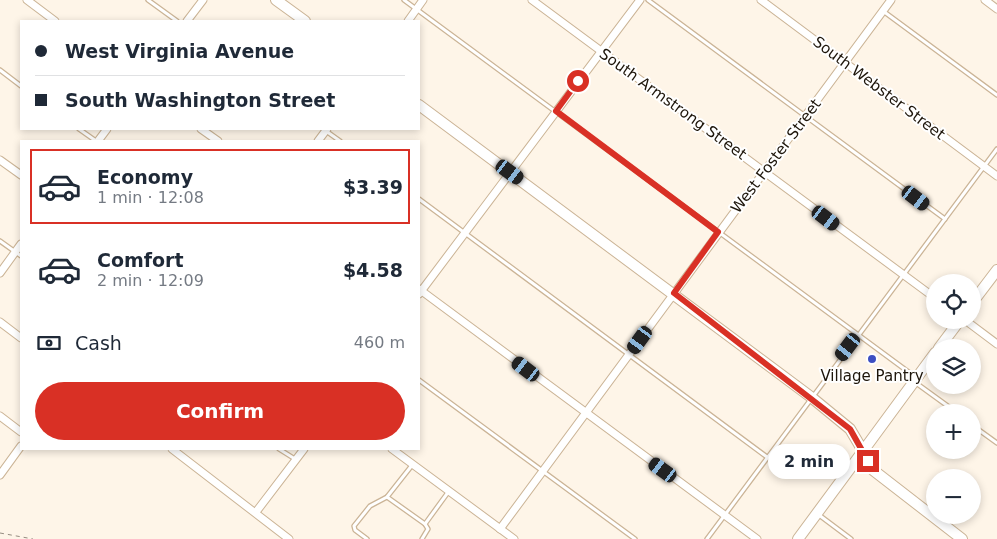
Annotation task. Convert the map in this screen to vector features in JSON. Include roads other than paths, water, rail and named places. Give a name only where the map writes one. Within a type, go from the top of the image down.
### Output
[{"type":"main road","points":[[276,0],[304,20]]},
{"type":"main road","points":[[420,106],[674,293],[811,397],[850,429],[874,470],[962,539]]},
{"type":"main road","points":[[981,291],[997,270]]},
{"type":"main road","points":[[798,539],[926,365]]},
{"type":"street","points":[[27,0],[54,20]]},
{"type":"street","points":[[188,20],[203,0]]},
{"type":"street","points":[[409,20],[423,0]]},
{"type":"street","name":"South Armstrong Street","points":[[532,0],[926,291]]},
{"type":"street","points":[[420,290],[640,0]]},
{"type":"street","name":"South Webster Street","points":[[761,0],[997,176]]},
{"type":"street","name":"West Foster Street","points":[[500,529],[891,0]]},
{"type":"street","points":[[985,0],[997,9]]},
{"type":"street","points":[[98,140],[106,130]]},
{"type":"street","points":[[202,130],[217,140]]},
{"type":"street","points":[[0,160],[20,174]]},
{"type":"street","points":[[0,273],[18,254]]},
{"type":"street","points":[[420,292],[757,539]]},
{"type":"street","points":[[0,322],[20,337]]},
{"type":"street","points":[[977,329],[997,344]]},
{"type":"street","points":[[0,416],[20,431]]},
{"type":"street","points":[[0,475],[20,447]]},
{"type":"street","points":[[173,450],[290,539]]},
{"type":"street","points":[[256,512],[303,450]]},
{"type":"street","points":[[393,450],[514,539]]},
{"type":"lane","points":[[148,0],[176,20]]},
{"type":"lane","points":[[404,0],[858,335],[946,404]]},
{"type":"lane","points":[[648,0],[806,115],[945,220]]},
{"type":"lane","points":[[883,10],[997,94]]},
{"type":"lane","points":[[0,70],[20,85]]},
{"type":"lane","points":[[80,130],[96,140]]},
{"type":"lane","points":[[327,130],[339,140]]},
{"type":"lane","points":[[707,539],[997,149]]},
{"type":"lane","points":[[420,200],[628,356],[767,457]]},
{"type":"lane","points":[[0,241],[18,254]]},
{"type":"lane","points":[[420,381],[544,470],[635,539]]},
{"type":"lane","points":[[981,431],[997,443]]},
{"type":"lane","points":[[280,450],[295,460]]},
{"type":"lane","points":[[367,539],[355,530],[354,526],[370,506],[387,497],[413,464]]},
{"type":"lane","points":[[425,524],[449,491]]},
{"type":"lane","points":[[387,497],[425,524],[428,529],[422,539]]},
{"type":"lane","points":[[818,514],[851,539]]},
{"type":"place","name":"Village Pantry","points":[[872,359]]}]
